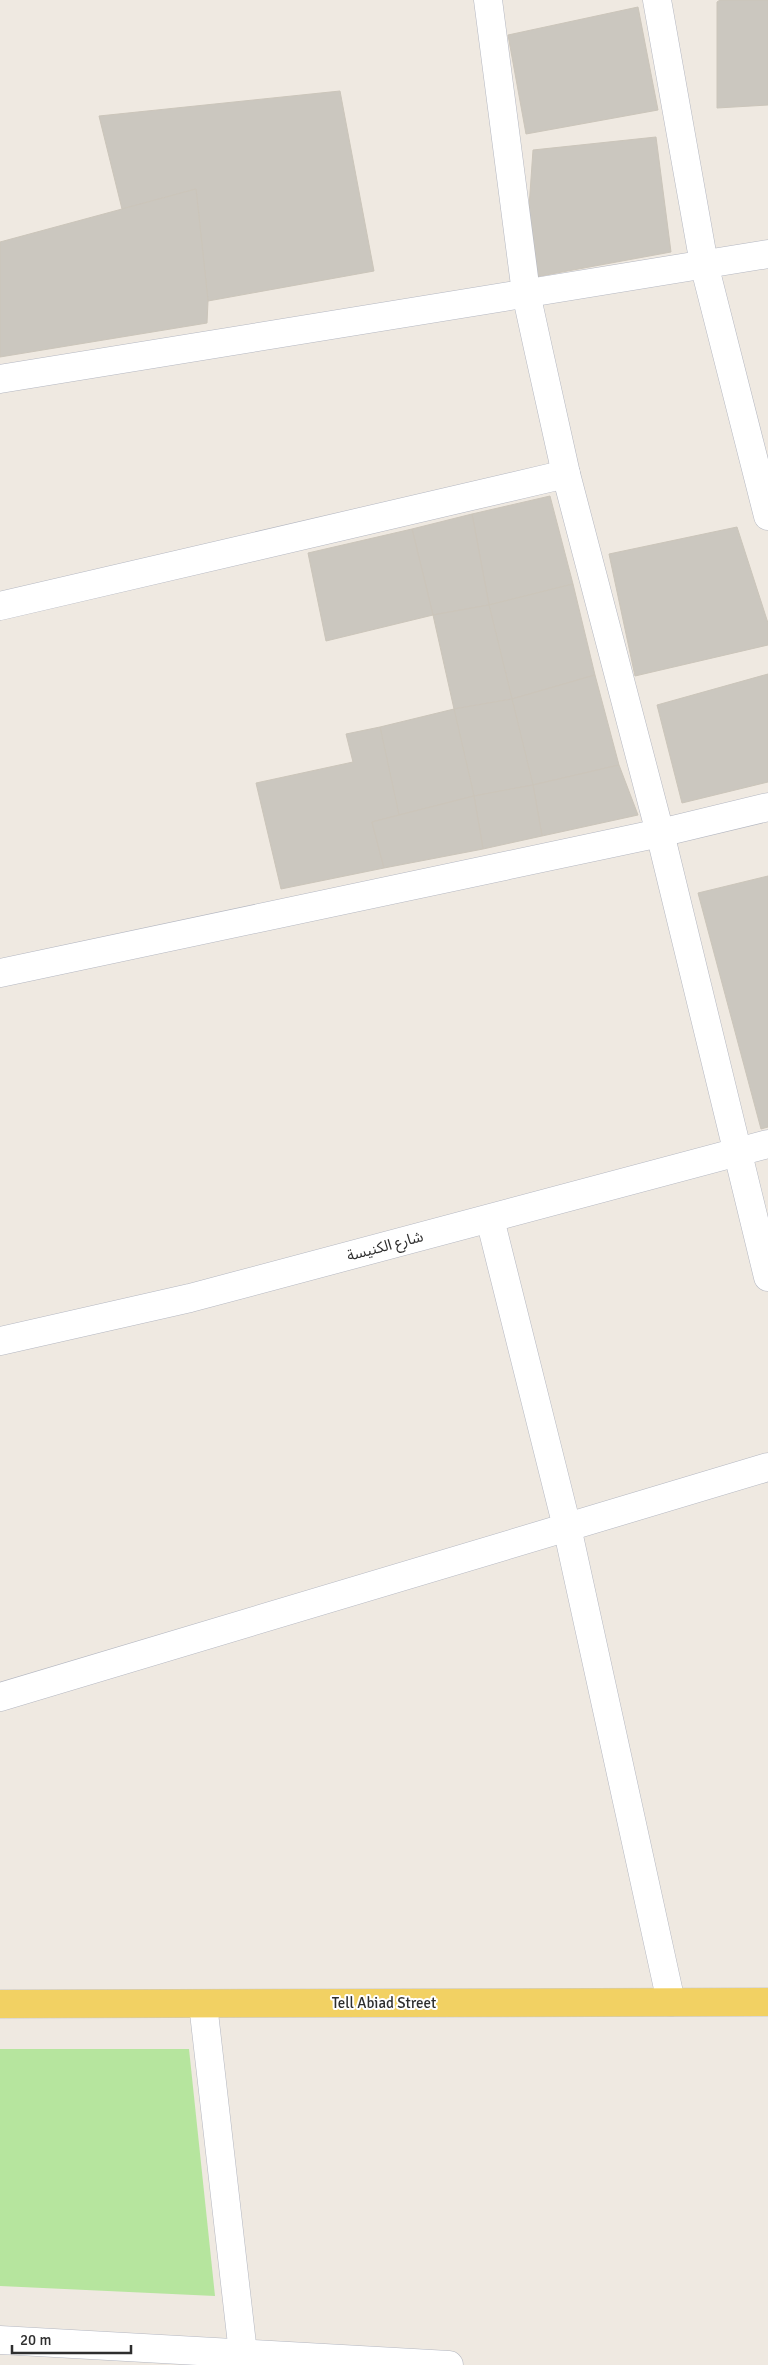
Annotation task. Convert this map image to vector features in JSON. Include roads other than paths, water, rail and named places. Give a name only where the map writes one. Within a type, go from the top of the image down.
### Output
[{"type":"main road","name":"Tell Abiad Street","points":[[0,2004],[768,2002]]},
{"type":"street","points":[[488,0],[526,293],[566,474],[660,833],[739,1151],[768,1277]]},
{"type":"street","points":[[657,0],[704,264],[768,516]]},
{"type":"street","points":[[0,379],[768,254]]},
{"type":"street","points":[[0,606],[566,474]]},
{"type":"street","points":[[0,973],[660,833],[768,807]]},
{"type":"street","name":"شارع الكنيسة","points":[[0,1341],[190,1298],[768,1144]]},
{"type":"street","points":[[490,1219],[567,1526],[672,2002]]},
{"type":"street","points":[[0,1697],[768,1467]]},
{"type":"street","points":[[203,2004],[244,2353]]},
{"type":"street","points":[[0,2340],[449,2365]]}]
